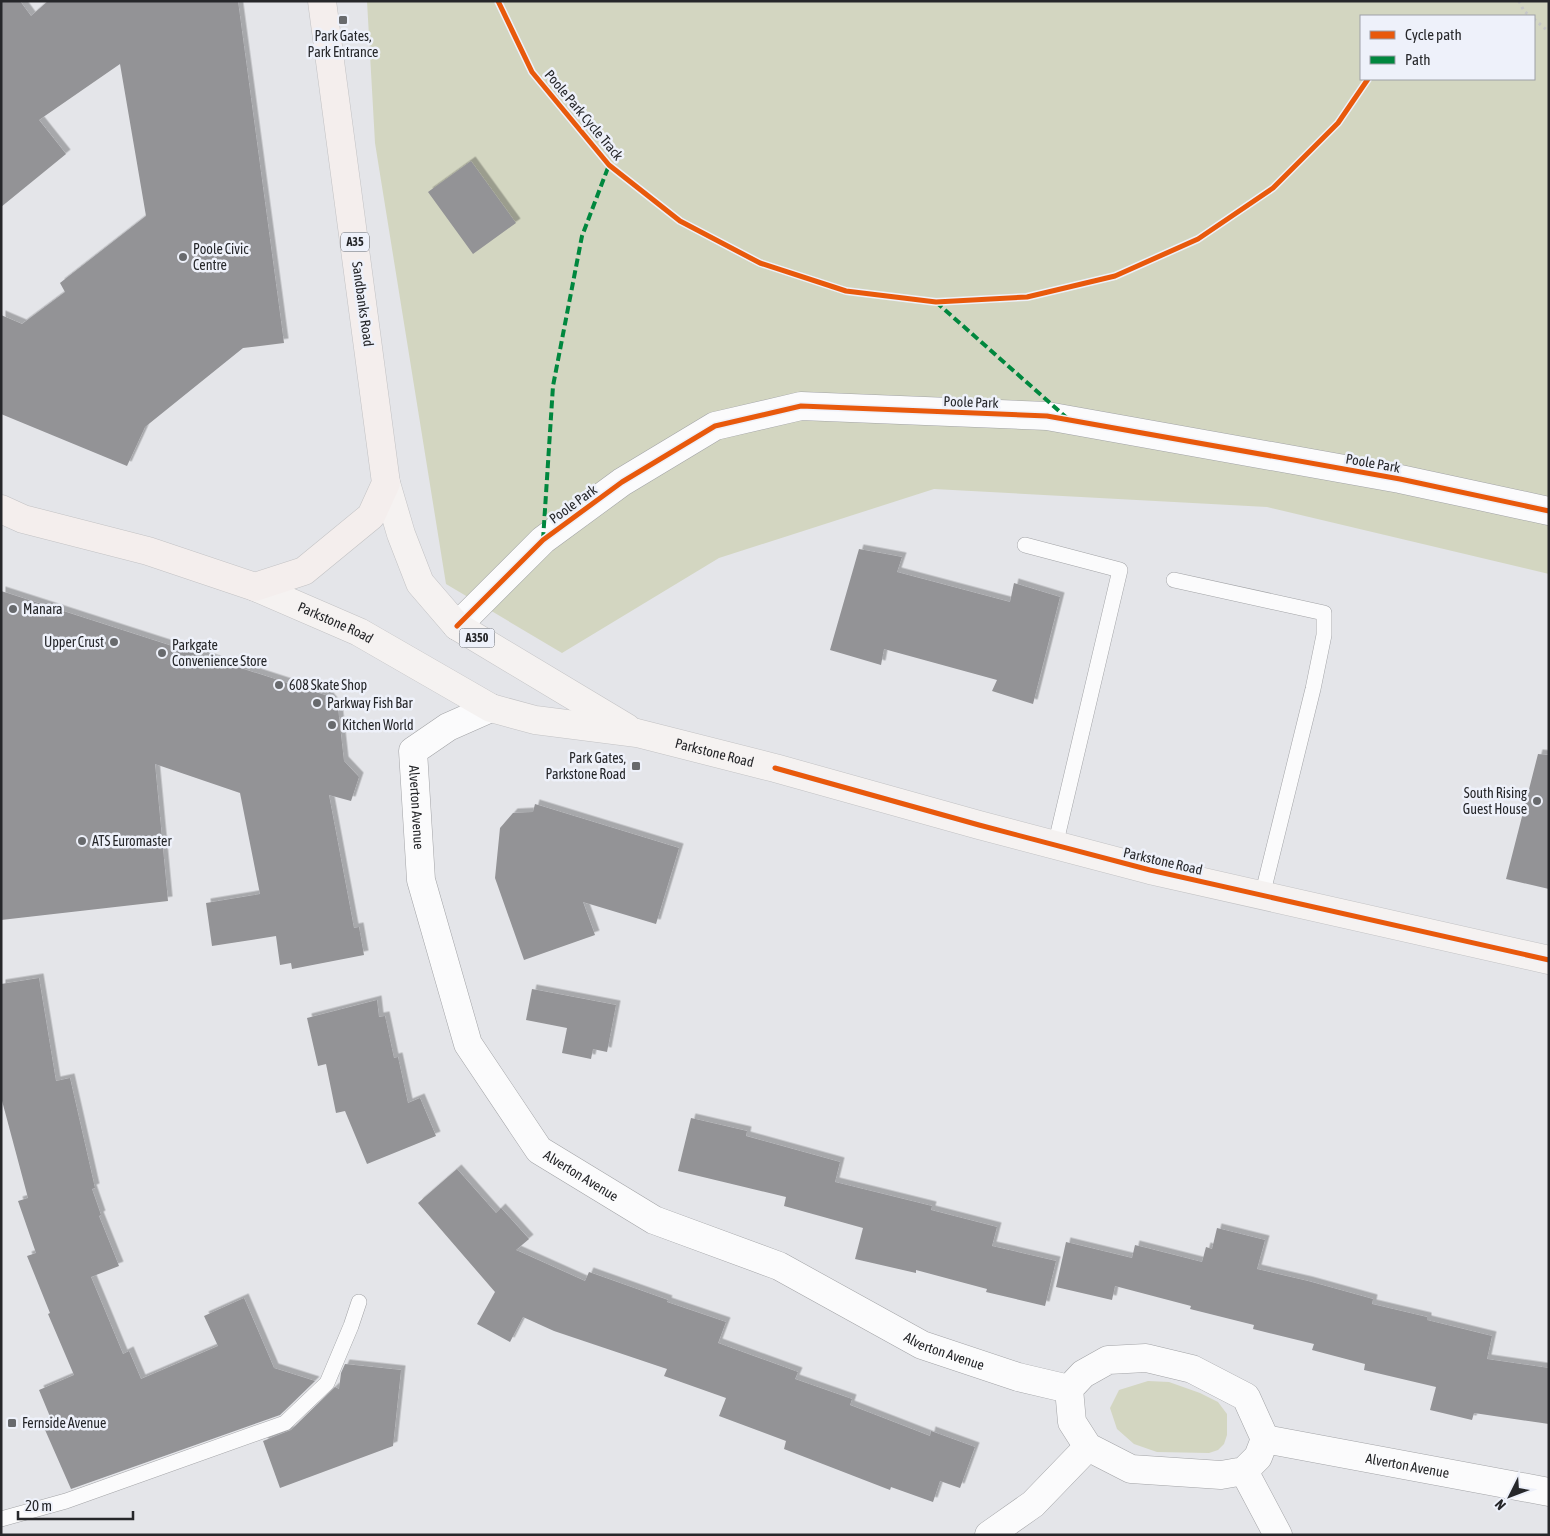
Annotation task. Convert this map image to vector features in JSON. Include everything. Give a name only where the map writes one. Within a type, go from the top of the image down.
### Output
[{"type":"highway","name":"Sandbanks Road","points":[[322,1],[386,483]]},
{"type":"highway","points":[[255,587],[304,571],[371,516],[386,483]]},
{"type":"highway","name":"Parkstone Road","points":[[9,515],[148,551],[255,587]]},
{"type":"main road","name":"Parkstone Road","points":[[386,483],[401,534],[420,583],[457,626],[637,734]]},
{"type":"main road","name":"Parkstone Road","points":[[255,587],[359,632],[491,708],[535,720],[637,734],[775,768],[1055,846],[1150,870],[1549,960]]},
{"type":"street","name":"Poole Park","points":[[457,626],[543,540],[622,482],[715,426],[801,406],[1047,416],[1400,479],[1549,511]]},
{"type":"street","name":"Alverton Avenue","points":[[491,708],[448,727],[414,751],[421,880],[468,1044],[539,1150],[654,1220],[779,1266],[922,1345],[1018,1378],[1069,1389]]},
{"type":"street","points":[[1146,1358],[1192,1368],[1246,1397],[1265,1439],[1258,1457],[1244,1471],[1221,1475],[1131,1468],[1088,1447],[1072,1422],[1069,1389],[1083,1374],[1108,1360],[1146,1358]]},
{"type":"street","name":"Alverton Avenue","points":[[1265,1439],[1549,1492]]},
{"type":"street","points":[[990,1535],[1033,1504],[1088,1447]]},
{"type":"street","points":[[1244,1471],[1278,1535]]},
{"type":"lane","points":[[1025,545],[1120,570],[1055,846]]},
{"type":"lane","points":[[1174,580],[1324,613],[1324,635],[1313,689],[1262,896]]},
{"type":"lane","points":[[1,1519],[66,1501],[285,1423],[327,1384],[352,1326],[359,1302]]},
{"type":"path","points":[[1519,1],[1529,15]]},
{"type":"path","points":[[1535,20],[1549,32]]},
{"type":"green space","points":[[367,1],[1549,1],[1549,574],[1267,507],[934,489],[719,558],[562,653],[446,584],[375,143]]},
{"type":"green space","points":[[1148,1381],[1169,1382],[1200,1393],[1218,1402],[1227,1414],[1227,1435],[1224,1444],[1218,1450],[1209,1453],[1157,1452],[1134,1444],[1117,1429],[1110,1408],[1119,1390]]},
{"type":"building","name":"Poole Civic Centre","points":[[1,1],[20,1],[31,16],[48,1],[238,1],[284,343],[243,348],[145,427],[127,466],[1,414],[1,315],[22,324],[65,292],[60,283],[146,216],[120,64],[39,120],[66,154],[1,207]]},
{"type":"building","points":[[471,161],[516,223],[473,254],[428,192]]},
{"type":"building","points":[[859,549],[902,557],[897,572],[1010,602],[1014,583],[1060,597],[1033,704],[992,691],[997,680],[884,649],[881,665],[830,650]]},
{"type":"building","points":[[1,591],[328,696],[338,708],[344,761],[359,777],[351,801],[329,795],[354,928],[359,927],[364,955],[292,969],[291,963],[280,965],[276,936],[212,946],[206,903],[260,894],[240,793],[155,764],[168,901],[1,920]]},
{"type":"building","name":"South Rising Guest House","points":[[1538,754],[1549,755],[1549,889],[1506,879]]},
{"type":"building","points":[[535,804],[679,848],[656,924],[583,902],[595,935],[524,960],[495,878],[500,828],[513,813],[533,812]]},
{"type":"building","points":[[39,978],[56,1081],[70,1078],[95,1188],[92,1189],[101,1215],[99,1216],[119,1266],[91,1277],[123,1354],[129,1351],[141,1379],[218,1346],[204,1316],[244,1298],[274,1368],[315,1381],[280,1415],[71,1489],[42,1423],[51,1419],[39,1390],[74,1375],[48,1314],[50,1313],[27,1256],[36,1253],[18,1201],[28,1198],[1,1097],[1,984]]},
{"type":"building","points":[[532,989],[616,1005],[607,1052],[593,1049],[591,1059],[562,1053],[567,1028],[526,1020]]},
{"type":"building","points":[[377,1000],[379,1017],[385,1016],[394,1058],[398,1057],[408,1103],[420,1098],[436,1136],[367,1164],[345,1111],[336,1113],[326,1064],[318,1066],[307,1018]]},
{"type":"building","points":[[691,1118],[747,1131],[746,1136],[840,1162],[835,1182],[932,1206],[931,1210],[997,1227],[992,1246],[1056,1261],[1045,1306],[986,1292],[987,1289],[916,1270],[916,1273],[855,1259],[863,1228],[784,1206],[786,1197],[678,1171]]},
{"type":"building","points":[[457,1169],[496,1213],[501,1208],[529,1239],[516,1250],[585,1281],[589,1272],[726,1322],[718,1343],[798,1372],[795,1379],[852,1399],[850,1405],[930,1436],[931,1431],[975,1447],[960,1488],[940,1481],[933,1502],[891,1487],[890,1490],[784,1449],[786,1441],[719,1416],[726,1398],[664,1376],[667,1369],[554,1331],[523,1317],[510,1342],[477,1324],[495,1292],[418,1203]]},
{"type":"building","points":[[1217,1228],[1265,1240],[1257,1269],[1373,1299],[1372,1304],[1427,1317],[1427,1320],[1492,1336],[1487,1359],[1549,1368],[1549,1424],[1474,1413],[1472,1420],[1430,1410],[1436,1387],[1364,1370],[1365,1364],[1312,1350],[1314,1344],[1253,1329],[1254,1325],[1190,1309],[1191,1306],[1115,1286],[1112,1300],[1056,1287],[1066,1242],[1132,1258],[1135,1245],[1202,1262],[1206,1247],[1212,1249]]},
{"type":"building","points":[[345,1364],[401,1370],[393,1446],[280,1488],[263,1441],[291,1430],[335,1387],[339,1389],[341,1373]]},
{"type":"marked path","points":[[543,540],[553,386],[582,236],[609,165]]},
{"type":"marked path","points":[[936,302],[1067,418]]},
{"type":"cycle path","name":"Poole Park Cycle Track","points":[[498,1],[532,72],[609,165],[680,221],[760,263],[846,291],[936,302],[1027,297],[1115,276],[1198,239],[1273,188],[1338,123],[1367,80]]},
{"type":"cycle path","points":[[457,626],[543,540],[622,482],[715,426],[801,406],[1047,416],[1400,479],[1549,511]]},
{"type":"cycle path","points":[[775,768],[1150,870],[1549,960]]},
{"type":"place","name":"Park Gates, Park Entrance","points":[[343,20]]},
{"type":"place","name":"Poole Civic Centre","points":[[183,257]]},
{"type":"place","name":"Manara","points":[[13,609]]},
{"type":"place","name":"Upper Crust","points":[[114,642]]},
{"type":"place","name":"Parkgate Convenience Store","points":[[162,653]]},
{"type":"place","name":"608 Skate Shop","points":[[279,685]]},
{"type":"place","name":"Parkway Fish Bar","points":[[317,703]]},
{"type":"place","name":"Kitchen World","points":[[332,725]]},
{"type":"place","name":"Park Gates, Parkstone Road","points":[[636,766]]},
{"type":"place","name":"South Rising Guest House","points":[[1537,801]]},
{"type":"place","name":"ATS Euromaster","points":[[82,841]]},
{"type":"place","name":"Fernside Avenue","points":[[12,1423]]}]
